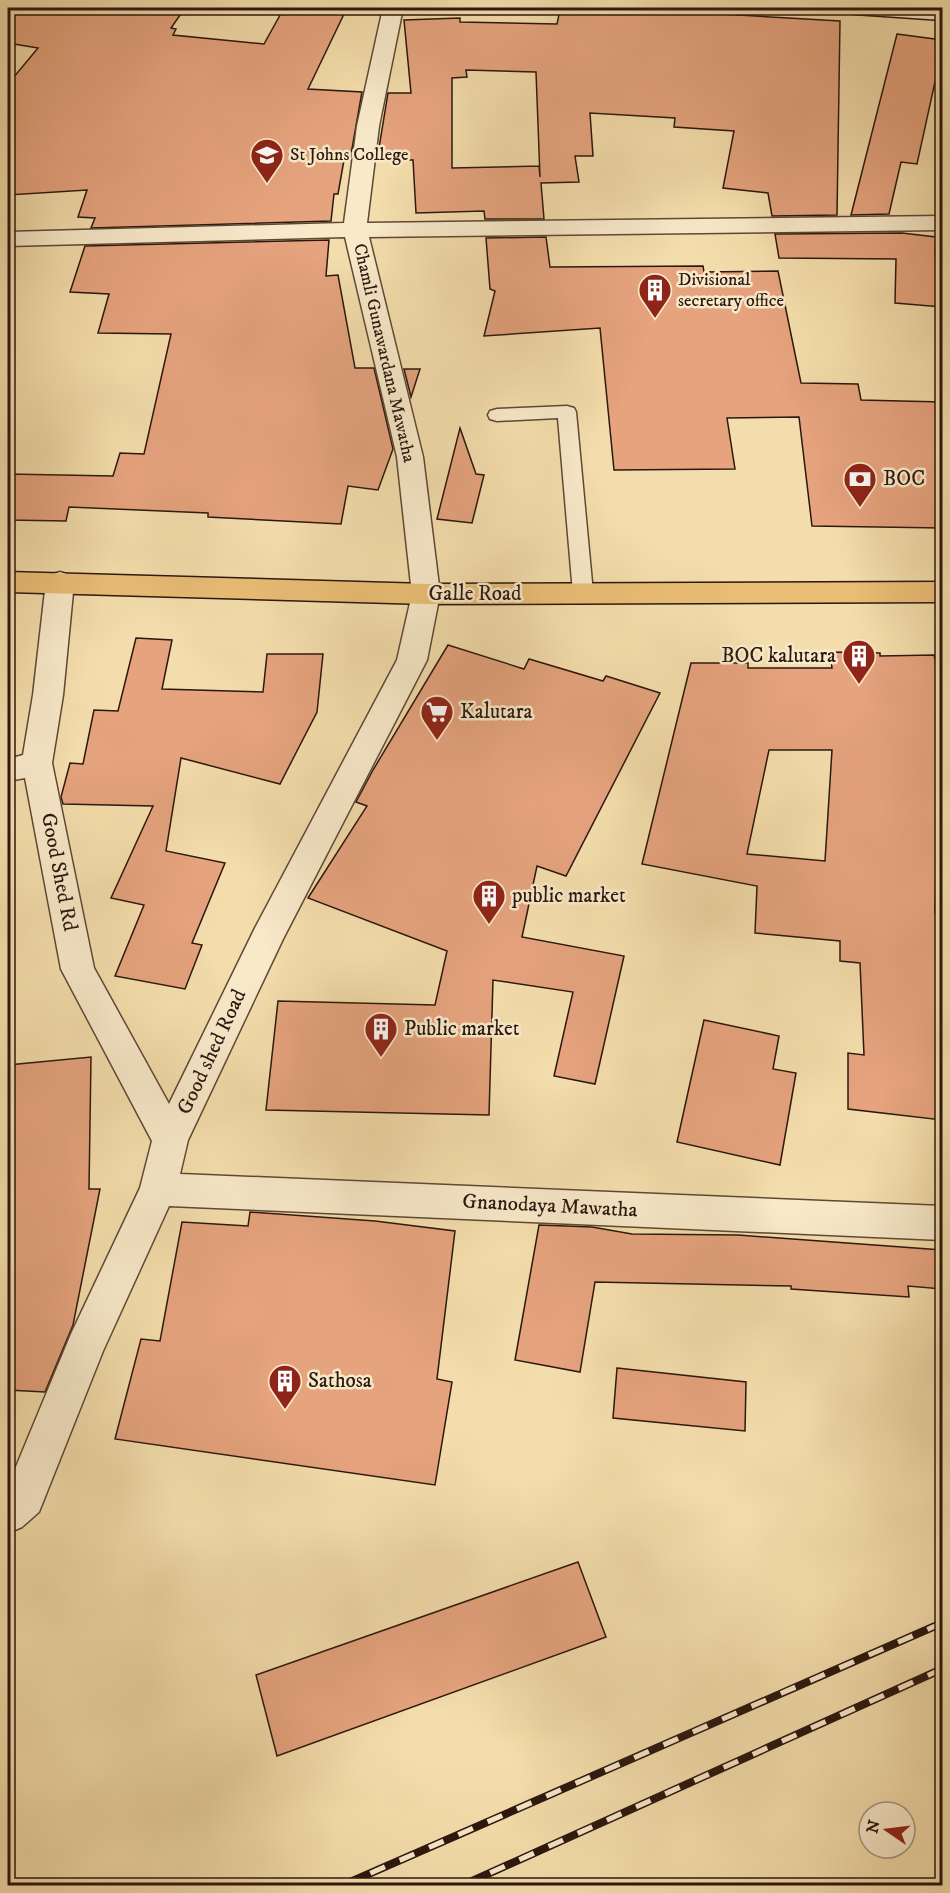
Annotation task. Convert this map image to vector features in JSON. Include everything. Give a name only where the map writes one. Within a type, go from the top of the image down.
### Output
[{"type":"highway","name":"Galle Road","points":[[8,582],[426,594],[942,592]]},
{"type":"street","name":"Chamli Gunawardana Mawatha","points":[[393,8],[368,126],[355,229],[410,457],[426,594]]},
{"type":"street","points":[[854,8],[889,8],[942,14]]},
{"type":"street","points":[[8,239],[355,229],[748,223],[942,223]]},
{"type":"street","name":"Good Shed Rd","points":[[60,582],[48,695],[22,767],[78,969],[170,1140]]},
{"type":"street","name":"Good shed Road","points":[[8,1513],[25,1498],[85,1347],[158,1189],[170,1140],[267,936],[411,660],[426,594]]},
{"type":"street","name":"Gnanodaya Mawatha","points":[[158,1189],[942,1223]]},
{"type":"lane","points":[[497,415],[567,412],[583,594]]},
{"type":"building","points":[[8,8],[185,8],[171,28],[176,29],[173,35],[264,44],[284,8],[345,12],[308,89],[362,92],[350,160],[344,160],[338,194],[334,194],[331,221],[91,228],[95,218],[78,217],[87,190],[8,195],[8,126],[10,126],[13,78],[38,48],[8,43]]},
{"type":"building","points":[[617,8],[840,21],[837,215],[772,216],[768,193],[723,188],[734,131],[674,127],[675,118],[590,113],[593,156],[575,156],[579,182],[541,183],[544,219],[485,219],[484,211],[416,213],[413,160],[377,160],[388,93],[411,93],[404,20],[460,18],[460,22],[557,24],[560,10],[616,14]],"holes":[[[466,70],[536,72],[540,177],[539,166],[452,168],[452,78],[467,77]]]},
{"type":"building","points":[[897,34],[942,40],[942,50],[917,164],[901,162],[889,214],[851,215]]},
{"type":"building","points":[[902,233],[936,237],[935,255],[942,256],[942,307],[895,303],[896,259],[779,258],[775,234]]},
{"type":"building","points":[[546,237],[550,267],[703,266],[704,272],[778,271],[801,383],[858,384],[861,400],[942,402],[942,528],[812,526],[799,417],[727,418],[735,469],[614,470],[600,328],[484,336],[495,291],[490,289],[486,238]]},
{"type":"building","points":[[329,240],[326,276],[338,275],[355,368],[374,368],[393,449],[378,490],[348,486],[341,524],[208,517],[208,513],[69,507],[66,521],[8,520],[8,474],[113,476],[120,453],[144,454],[171,334],[98,333],[109,294],[70,292],[85,246]]},
{"type":"building","points":[[404,369],[420,369],[411,397]]},
{"type":"building","points":[[460,428],[476,474],[484,475],[472,523],[437,519]]},
{"type":"building","points":[[136,638],[172,640],[162,689],[263,692],[267,654],[323,654],[317,712],[280,784],[181,758],[166,851],[225,863],[192,943],[202,945],[185,989],[115,976],[144,905],[111,898],[153,806],[63,804],[61,797],[70,763],[83,764],[94,710],[118,711]]},
{"type":"building","points":[[448,645],[524,669],[529,659],[603,681],[606,676],[660,693],[566,876],[537,866],[522,937],[624,956],[595,1084],[554,1076],[573,992],[493,980],[489,1115],[266,1110],[278,1001],[435,1005],[447,951],[308,898],[367,806],[356,802]]},
{"type":"building","points":[[830,652],[880,653],[880,656],[934,655],[942,687],[942,780],[938,780],[935,913],[942,913],[942,1120],[848,1109],[848,1053],[864,1055],[860,963],[840,961],[840,941],[755,933],[757,886],[642,864],[691,663],[748,663],[748,668],[832,668]],"holes":[[[769,750],[832,750],[825,861],[747,854]]]},
{"type":"building","points":[[704,1020],[779,1036],[773,1069],[796,1073],[780,1165],[677,1142]]},
{"type":"building","points":[[91,1057],[89,1189],[100,1189],[73,1325],[45,1392],[8,1390],[8,1065]]},
{"type":"building","points":[[250,1212],[375,1221],[455,1231],[437,1379],[452,1382],[435,1485],[115,1439],[141,1339],[160,1341],[182,1222],[248,1226]]},
{"type":"building","points":[[539,1225],[592,1227],[632,1234],[738,1235],[942,1250],[942,1289],[908,1286],[909,1297],[791,1289],[791,1286],[595,1282],[580,1372],[515,1360]]},
{"type":"building","points":[[617,1368],[746,1382],[745,1431],[613,1418]]},
{"type":"building","points":[[578,1562],[606,1637],[277,1756],[256,1675]]},
{"type":"railway","points":[[341,1886],[942,1623]]},
{"type":"railway","points":[[461,1886],[942,1669]]},
{"type":"place","name":"St Johns College","points":[[267,184]]},
{"type":"place","name":"Divisional secretary office","points":[[655,319]]},
{"type":"place","name":"BOC","points":[[860,508]]},
{"type":"place","name":"BOC kalutara","points":[[859,685]]},
{"type":"place","name":"Kalutara","points":[[437,741]]},
{"type":"place","name":"public market","points":[[489,925]]},
{"type":"place","name":"Public market","points":[[381,1058]]},
{"type":"place","name":"Sathosa","points":[[285,1410]]}]
